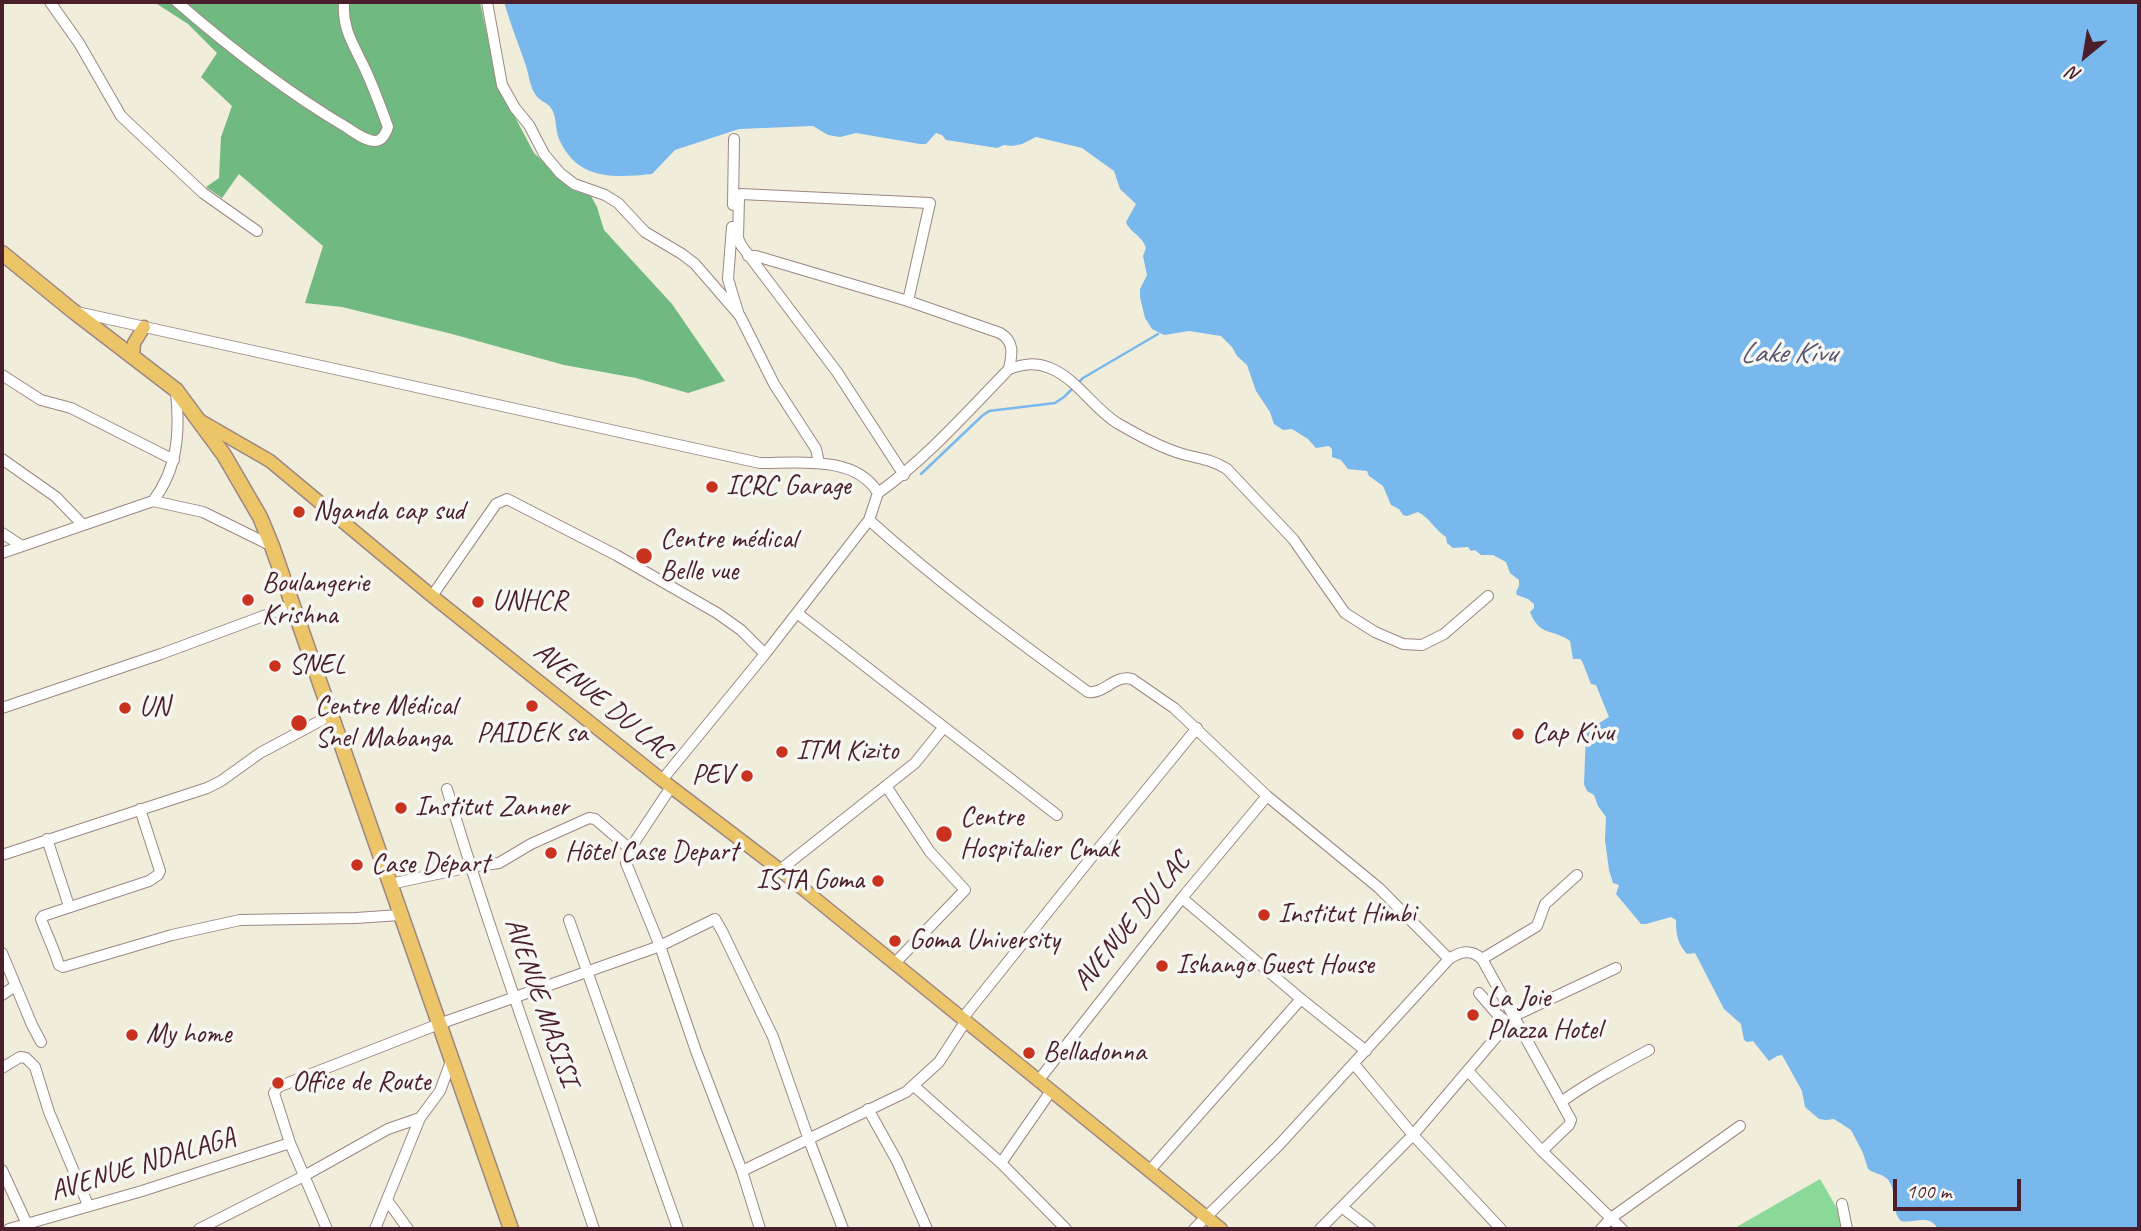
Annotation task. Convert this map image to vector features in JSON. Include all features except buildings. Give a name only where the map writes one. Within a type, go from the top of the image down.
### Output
[{"type":"highway","points":[[2,253],[176,390],[224,455],[242,485],[272,546],[511,1229]]},
{"type":"main road","points":[[133,357],[134,342],[144,327]]},
{"type":"main road","name":"AVENUE DU LAC","points":[[198,420],[270,461],[432,596],[666,784],[780,870],[1222,1229]]},
{"type":"street","points":[[50,2],[79,43],[121,116],[203,193],[257,231]]},
{"type":"street","points":[[177,2],[256,67],[323,114],[366,139],[376,141],[387,133],[388,127],[346,31],[343,21],[344,2]]},
{"type":"street","points":[[487,2],[502,85],[544,154],[560,173],[574,184],[605,195],[618,203],[645,232],[689,258],[740,316]]},
{"type":"street","points":[[734,139],[729,279],[740,316],[774,384],[816,449],[819,463]]},
{"type":"street","points":[[904,475],[837,372],[748,256],[738,238],[738,198],[741,194],[929,203],[908,301]]},
{"type":"street","points":[[748,256],[756,256],[908,301],[1007,337],[1012,351],[1009,369]]},
{"type":"street","points":[[73,311],[760,463],[819,463],[862,474],[878,494]]},
{"type":"street","points":[[760,1229],[742,1171],[696,1051],[660,946],[626,863],[630,849],[666,784],[869,520],[878,494],[904,475],[1009,369],[1026,363],[1060,372],[1102,412],[1136,433],[1185,455],[1217,462],[1227,469],[1293,539],[1345,612],[1375,632],[1403,644],[1422,645],[1444,634],[1488,596]]},
{"type":"street","points":[[2,375],[41,400],[71,408],[174,460]]},
{"type":"street","points":[[153,501],[164,486],[174,460],[178,432],[176,390]]},
{"type":"street","points":[[2,459],[56,497],[82,524]]},
{"type":"street","points":[[432,596],[496,504],[507,499],[616,555],[717,613],[765,654]]},
{"type":"street","points":[[2,553],[153,501],[203,512],[272,546]]},
{"type":"street","points":[[869,520],[1023,646],[1088,692],[1098,692],[1121,678],[1132,678],[1174,708],[1267,796],[1379,888],[1449,959]]},
{"type":"street","points":[[2,533],[22,546]]},
{"type":"street","points":[[2,708],[293,606]]},
{"type":"street","points":[[797,613],[1057,816]]},
{"type":"street","points":[[2,855],[207,788],[260,752],[331,715]]},
{"type":"street","points":[[780,870],[915,763],[944,727]]},
{"type":"street","points":[[742,1171],[902,1094],[939,1062],[964,1021],[1197,728]]},
{"type":"street","points":[[886,786],[930,852],[965,890],[895,963]]},
{"type":"street","name":"AVENUE MASISI","points":[[447,789],[470,867],[594,1229]]},
{"type":"street","name":"AVENUE DU LAC","points":[[1038,1081],[1182,898],[1267,796]]},
{"type":"street","points":[[140,809],[160,871],[158,876],[45,915],[41,919],[48,940],[63,967],[172,935],[240,920],[400,915]]},
{"type":"street","points":[[390,884],[499,863],[531,844],[589,818],[595,819],[630,849]]},
{"type":"street","points":[[47,839],[69,906]]},
{"type":"street","points":[[1482,959],[1537,926],[1545,904],[1577,875]]},
{"type":"street","points":[[1182,898],[1366,1051]]},
{"type":"street","points":[[327,1229],[290,1143],[274,1093],[278,1087],[439,1024],[660,946],[715,919],[773,1037],[808,1140],[843,1229]]},
{"type":"street","points":[[569,920],[678,1229]]},
{"type":"street","points":[[2,953],[41,1042]]},
{"type":"street","points":[[1194,1229],[1279,1145],[1449,959],[1459,953],[1476,954],[1482,959],[1511,1020],[1571,1120],[1542,1151]]},
{"type":"street","points":[[1320,1229],[1413,1135],[1511,1020],[1616,968]]},
{"type":"street","points":[[2,995],[15,986]]},
{"type":"street","points":[[1479,993],[1497,1014],[1511,1020]]},
{"type":"street","points":[[1150,1170],[1301,999]]},
{"type":"street","points":[[1562,1102],[1605,1073],[1649,1050]]},
{"type":"street","points":[[2,1068],[20,1057],[26,1058],[35,1067],[49,1112],[88,1205]]},
{"type":"street","points":[[375,1229],[420,1118],[440,1091],[451,1061]]},
{"type":"street","points":[[1354,1064],[1413,1135],[1501,1229]]},
{"type":"street","points":[[1468,1071],[1542,1151],[1622,1229]]},
{"type":"street","points":[[914,1086],[1001,1163],[1066,1229]]},
{"type":"street","points":[[1001,1163],[1051,1091]]},
{"type":"street","points":[[868,1109],[897,1161],[927,1229]]},
{"type":"street","points":[[199,1229],[304,1176],[388,1129],[420,1118]]},
{"type":"street","points":[[1601,1229],[1611,1218],[1740,1126]]},
{"type":"street","name":"AVENUE NDALAGA","points":[[9,1229],[32,1225],[290,1143]]},
{"type":"street","points":[[2,1170],[32,1225]]},
{"type":"street","points":[[387,1200],[408,1229]]},
{"type":"street","points":[[1842,1204],[1847,1229]]},
{"type":"street","points":[[1343,1208],[1370,1229]]},
{"type":"green space","points":[[154,2],[480,2],[498,85],[534,153],[573,190],[591,196],[604,230],[672,304],[725,381],[688,393],[636,378],[564,365],[342,307],[305,303],[323,246],[239,174],[222,198],[206,187],[219,178],[221,137],[232,106],[201,77],[217,53],[188,24]]},
{"type":"green space","points":[[1820,1179],[1849,1229],[1733,1229]]},
{"type":"water","name":"Lake Kivu","points":[[504,2],[2139,2],[2139,1229],[1938,1229],[1926,1220],[1901,1221],[1895,1211],[1892,1186],[1885,1177],[1868,1169],[1851,1130],[1834,1119],[1819,1119],[1805,1107],[1802,1091],[1782,1055],[1769,1061],[1753,1041],[1744,1040],[1741,1024],[1724,1009],[1695,953],[1687,954],[1681,946],[1676,920],[1671,917],[1641,924],[1616,894],[1619,885],[1613,883],[1609,870],[1605,840],[1606,817],[1594,795],[1587,791],[1584,784],[1586,731],[1609,717],[1596,685],[1591,684],[1582,661],[1573,659],[1570,641],[1538,625],[1530,612],[1534,604],[1517,595],[1519,580],[1510,573],[1506,562],[1493,555],[1481,555],[1468,547],[1453,548],[1447,543],[1446,537],[1418,512],[1403,515],[1391,505],[1383,486],[1369,476],[1367,471],[1348,469],[1341,460],[1332,457],[1332,449],[1329,446],[1316,448],[1292,429],[1283,430],[1274,424],[1270,412],[1256,391],[1247,365],[1221,336],[1189,331],[1164,335],[1152,329],[1145,318],[1140,297],[1140,289],[1147,275],[1143,256],[1146,248],[1126,222],[1136,204],[1120,189],[1114,171],[1082,148],[1036,137],[1022,144],[997,148],[946,140],[936,133],[926,144],[856,133],[840,137],[828,135],[813,126],[739,129],[675,150],[652,174],[624,176],[598,173],[576,162],[559,139],[553,111],[537,96],[531,86]]},
{"type":"waterway","points":[[921,474],[989,411],[1055,403],[1083,378],[1158,334]]},
{"type":"place","name":"ICRC Garage","points":[[712,487]]},
{"type":"place","name":"Nganda cap sud","points":[[299,512]]},
{"type":"place","name":"Centre médical Belle vue","points":[[644,556]]},
{"type":"place","name":"Boulangerie Krishna","points":[[248,600]]},
{"type":"place","name":"UNHCR","points":[[478,602]]},
{"type":"place","name":"SNEL","points":[[275,666]]},
{"type":"place","name":"PAIDEK sa","points":[[532,706]]},
{"type":"place","name":"UN","points":[[125,708]]},
{"type":"place","name":"Centre Médical Snel Mabanga","points":[[299,723]]},
{"type":"place","name":"Cap Kivu","points":[[1518,734]]},
{"type":"place","name":"ITM Kizito","points":[[782,752]]},
{"type":"place","name":"PEV","points":[[747,776]]},
{"type":"place","name":"Institut Zanner","points":[[401,808]]},
{"type":"place","name":"Centre Hospitalier Cmak","points":[[944,834]]},
{"type":"place","name":"Hôtel Case Depart","points":[[551,853]]},
{"type":"place","name":"Case Départ","points":[[357,865]]},
{"type":"place","name":"ISTA Goma","points":[[878,881]]},
{"type":"place","name":"Institut Himbi","points":[[1264,915]]},
{"type":"place","name":"Goma University","points":[[895,941]]},
{"type":"place","name":"Ishango Guest House","points":[[1162,966]]},
{"type":"place","name":"La Joie Plazza Hotel","points":[[1473,1015]]},
{"type":"place","name":"My home","points":[[132,1035]]},
{"type":"place","name":"Belladonna","points":[[1029,1053]]},
{"type":"place","name":"Office de Route","points":[[278,1083]]}]
